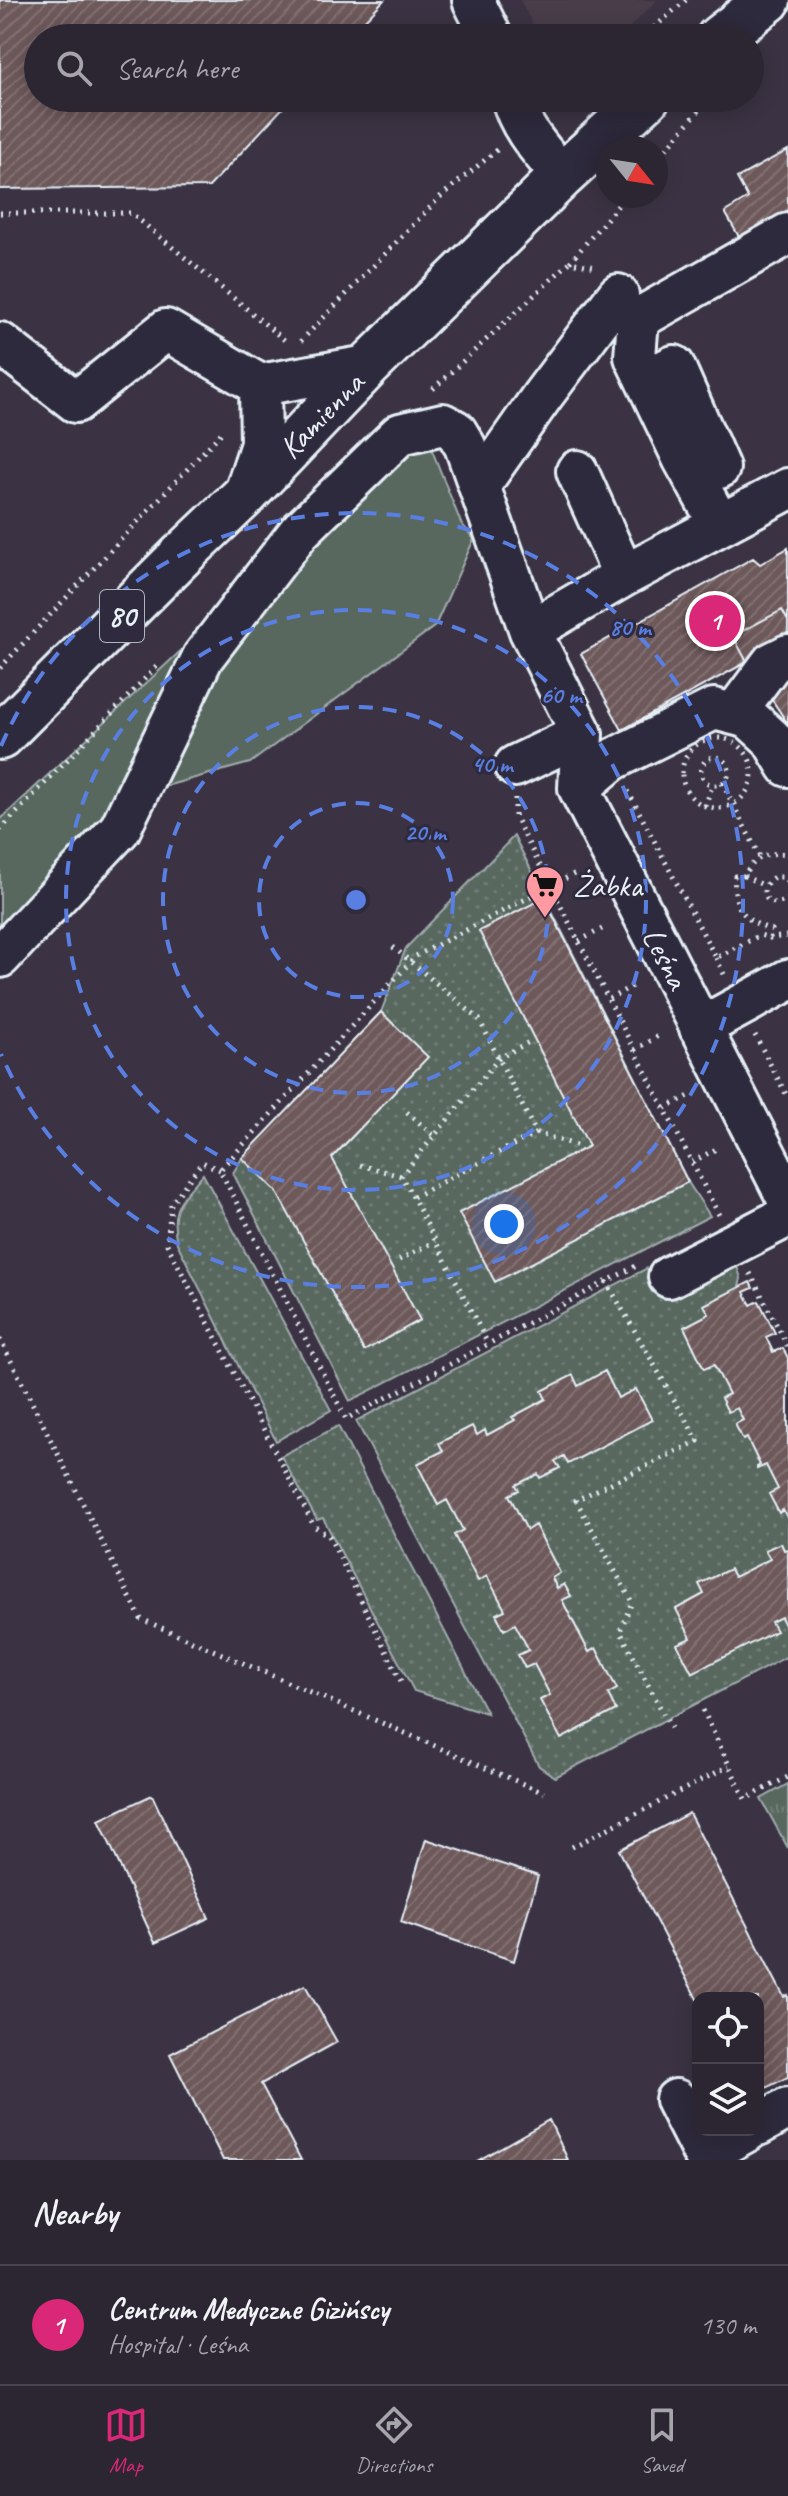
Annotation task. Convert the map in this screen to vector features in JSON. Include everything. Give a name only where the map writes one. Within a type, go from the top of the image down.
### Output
[{"type":"main road","points":[[726,24],[750,0]]},
{"type":"main road","points":[[737,24],[768,0]]},
{"type":"main road","name":"Kamienna","points":[[0,737],[244,496],[368,366],[632,112]]},
{"type":"street","points":[[473,0],[485,24]]},
{"type":"street","points":[[516,112],[524,130],[562,176]]},
{"type":"street","points":[[720,525],[683,458],[635,357],[638,319],[788,234]]},
{"type":"street","points":[[479,486],[618,295]]},
{"type":"street","points":[[0,343],[76,402],[166,330],[260,385],[368,366]]},
{"type":"street","points":[[646,380],[674,366],[719,468]]},
{"type":"street","points":[[244,496],[261,444],[260,385]]},
{"type":"street","name":"Leśna","points":[[0,957],[120,829],[203,657],[299,532],[400,434],[443,424],[456,431],[465,446],[530,631],[582,734],[579,788],[788,1199]]},
{"type":"street","points":[[577,471],[624,576]]},
{"type":"street","points":[[530,631],[624,576],[788,489]]},
{"type":"street","points":[[734,714],[772,663],[788,655]]},
{"type":"street","points":[[579,788],[612,760],[714,709],[749,718],[771,738],[788,766]]},
{"type":"street","points":[[515,766],[582,734]]},
{"type":"street","points":[[700,1028],[788,980]]},
{"type":"street","points":[[656,1270],[734,1243],[788,1216]]},
{"type":"street","points":[[676,2100],[692,2131]]},
{"type":"street","points":[[764,2122],[788,2108]]},
{"type":"street","points":[[694,2136],[704,2155],[738,2136]]},
{"type":"path","points":[[658,24],[686,0]]},
{"type":"path","points":[[668,147],[698,112]]},
{"type":"path","points":[[0,213],[131,213],[295,348],[440,197],[500,148]]},
{"type":"path","points":[[432,389],[570,262],[616,208]]},
{"type":"path","points":[[570,262],[602,268],[618,295]]},
{"type":"path","points":[[0,668],[233,420]]},
{"type":"path","points":[[712,738],[734,742],[749,759],[751,782],[746,792],[732,804],[717,808],[705,806],[687,791],[683,780],[683,769],[692,749],[712,738]]},
{"type":"path","points":[[712,758],[721,758],[729,769],[728,777],[722,783],[713,784],[705,780],[701,772],[704,763],[712,758]]},
{"type":"path","points":[[612,760],[716,958],[760,935],[770,938],[788,936]]},
{"type":"path","points":[[515,766],[515,817],[788,1347]]},
{"type":"path","points":[[722,783],[760,857]]},
{"type":"path","points":[[705,806],[713,784]]},
{"type":"path","points":[[744,876],[760,857],[775,852],[788,854]]},
{"type":"path","points":[[220,1170],[416,956],[574,874]]},
{"type":"path","points":[[765,886],[744,876],[735,876],[733,891],[737,905],[758,926],[772,930],[770,938]]},
{"type":"path","points":[[788,881],[783,877],[774,877],[765,886],[765,896],[772,902],[780,904],[788,899]]},
{"type":"path","points":[[579,941],[602,929]]},
{"type":"path","points":[[393,947],[479,1019],[536,1133]]},
{"type":"path","points":[[609,999],[632,986]]},
{"type":"path","points":[[635,1050],[658,1036]]},
{"type":"path","points":[[401,1176],[499,1058],[529,1042]]},
{"type":"path","points":[[665,1108],[689,1096]]},
{"type":"path","points":[[407,1112],[433,1135]]},
{"type":"path","points":[[413,1197],[536,1133],[579,1146]]},
{"type":"path","points":[[692,1162],[716,1149]]},
{"type":"path","points":[[403,1685],[329,1536],[314,1526],[167,1244],[171,1204],[202,1162],[220,1170],[346,1419],[606,1281],[656,1270]]},
{"type":"path","points":[[360,1165],[401,1176],[488,1344]]},
{"type":"path","points":[[399,1260],[435,1241]]},
{"type":"path","points":[[606,1281],[698,1441],[576,1500],[632,1602],[620,1631],[671,1728]]},
{"type":"path","points":[[0,1339],[141,1619],[544,1793]]},
{"type":"path","points":[[703,1710],[745,1799],[788,1777]]},
{"type":"path","points":[[572,1847],[729,1766]]},
{"type":"shaded area","points":[[520,0],[657,0],[633,24],[533,24]]},
{"type":"green space","points":[[422,425],[461,523],[474,539],[435,626],[250,763],[125,797],[0,927],[0,820]]},
{"type":"green space","points":[[514,836],[688,1182],[710,1216],[350,1401],[233,1173],[242,1158],[381,1012],[406,948]]},
{"type":"green space","points":[[203,1174],[331,1410],[276,1441],[177,1243],[176,1212],[183,1198]]},
{"type":"green space","points":[[734,1258],[741,1278],[739,1288],[788,1505],[788,1656],[555,1777],[539,1766],[356,1421],[653,1265],[667,1294]]},
{"type":"green space","points":[[338,1426],[487,1713],[414,1691],[323,1518],[317,1520],[281,1456]]},
{"type":"green space","points":[[788,1784],[788,1848],[761,1799]]},
{"type":"building","points":[[0,0],[384,0],[361,24],[24,24],[24,112],[279,112],[209,187],[0,189]]},
{"type":"building","points":[[788,150],[788,210],[739,237],[725,212],[748,198],[737,178]]},
{"type":"building","points":[[788,548],[788,621],[782,610],[733,636],[747,662],[622,730],[581,654],[753,558],[760,564]]},
{"type":"building","points":[[782,610],[788,621],[788,724],[733,636]]},
{"type":"building","points":[[544,898],[688,1182],[495,1282],[459,1213],[589,1146],[479,931]]},
{"type":"building","points":[[381,1012],[428,1057],[332,1158],[420,1320],[364,1351],[276,1191],[242,1158]]},
{"type":"building","points":[[750,1282],[753,1288],[744,1292],[751,1305],[759,1301],[775,1333],[766,1337],[773,1352],[783,1348],[788,1358],[788,1519],[783,1510],[779,1513],[769,1494],[778,1489],[766,1465],[757,1469],[760,1465],[747,1438],[743,1440],[735,1424],[743,1420],[737,1408],[728,1412],[721,1398],[729,1394],[714,1365],[704,1369],[684,1327],[709,1314],[704,1305]]},
{"type":"building","points":[[605,1371],[618,1398],[636,1389],[652,1420],[568,1464],[564,1456],[555,1461],[560,1468],[516,1485],[519,1490],[509,1495],[527,1530],[535,1525],[560,1573],[552,1578],[557,1588],[564,1584],[571,1596],[562,1600],[589,1652],[596,1648],[617,1689],[608,1694],[616,1710],[561,1739],[540,1700],[550,1695],[534,1664],[525,1668],[518,1655],[529,1650],[515,1624],[504,1630],[496,1614],[505,1610],[487,1576],[478,1581],[454,1535],[463,1530],[447,1500],[438,1505],[417,1464],[443,1451],[439,1443],[472,1426],[477,1435],[485,1430],[487,1435],[515,1420],[512,1417],[546,1399],[542,1391],[573,1375],[578,1386]]},
{"type":"building","points":[[781,1543],[784,1550],[788,1549],[788,1623],[785,1625],[781,1617],[771,1622],[776,1631],[692,1673],[677,1644],[691,1638],[676,1609],[704,1594],[699,1584],[730,1569],[734,1577],[770,1559],[765,1550]]},
{"type":"building","points":[[152,1795],[209,1918],[155,1943],[99,1820]]},
{"type":"building","points":[[689,1813],[784,1997],[788,1995],[788,2077],[764,2089],[764,1992],[693,1992],[619,1850]]},
{"type":"building","points":[[426,1839],[538,1876],[514,1961],[401,1922]]},
{"type":"building","points":[[305,1985],[337,2042],[261,2084],[301,2160],[223,2160],[170,2054]]},
{"type":"building","points":[[549,2120],[568,2160],[479,2160]]},
{"type":"place","name":"Centrum Medyczne Gizińscy","points":[[715,621]]},
{"type":"place","name":"Żabka","points":[[545,919]]}]
